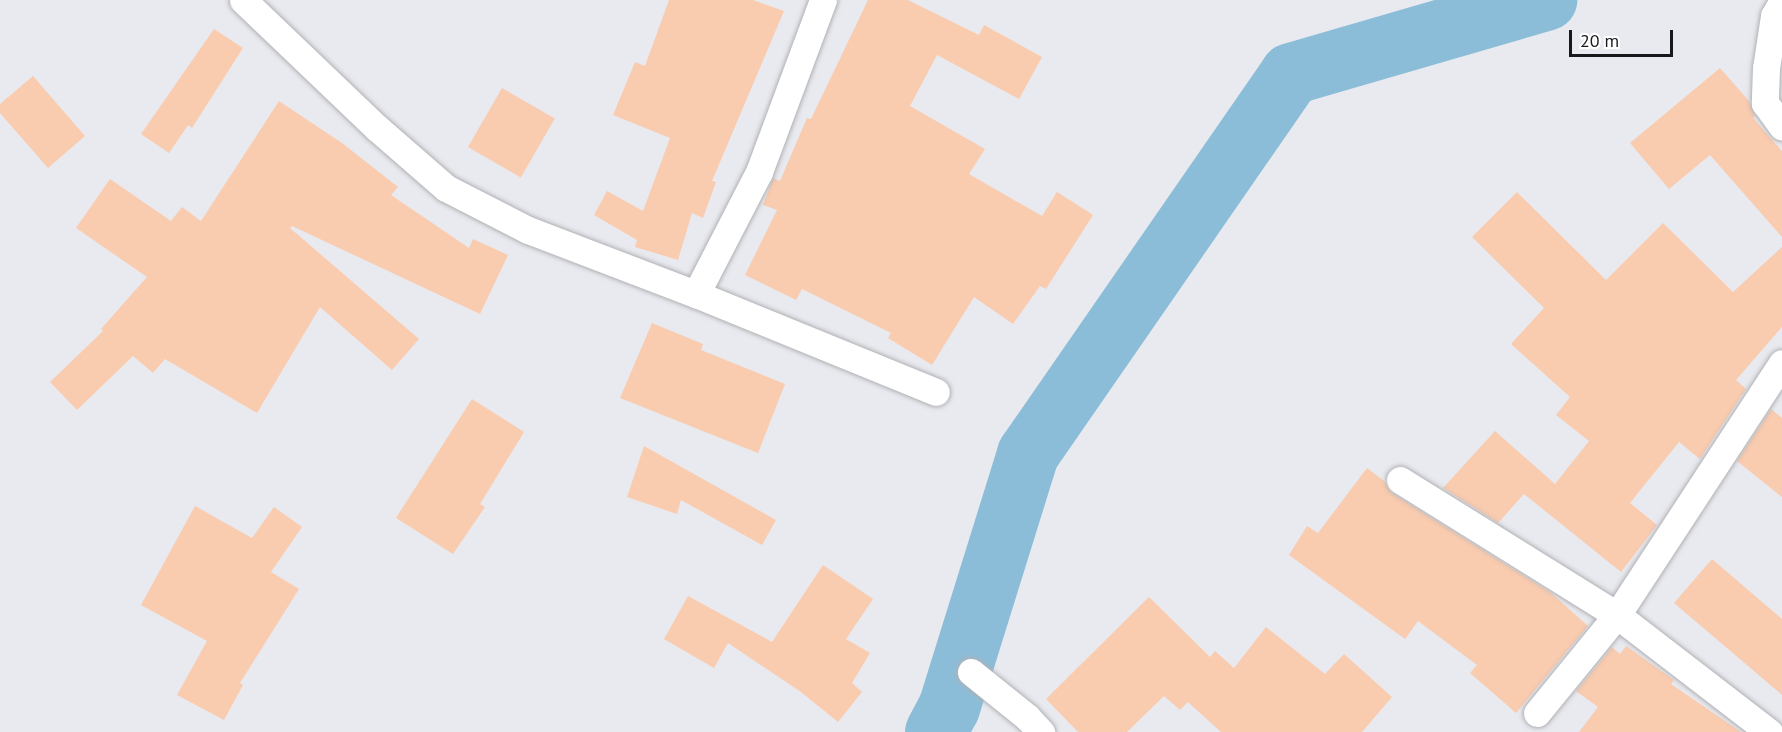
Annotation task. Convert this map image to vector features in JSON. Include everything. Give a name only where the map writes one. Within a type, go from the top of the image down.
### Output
[{"type":"street","points":[[243,0],[377,128],[446,188],[528,230],[696,294],[936,392]]},
{"type":"street","points":[[696,294],[759,172],[823,0]]},
{"type":"street","points":[[1782,3],[1774,16],[1772,26],[1766,68],[1765,103],[1782,126]]},
{"type":"street","points":[[1537,712],[1617,615],[1782,363]]},
{"type":"street","points":[[1400,480],[1617,615],[1769,732]]},
{"type":"street","points":[[971,672],[1027,717],[1041,732]]},
{"type":"building","points":[[669,0],[753,0],[784,11],[712,181],[716,182],[703,218],[692,213],[678,260],[635,247],[637,240],[594,215],[607,191],[643,211],[670,138],[613,115],[635,62],[645,66]]},
{"type":"building","points":[[868,0],[908,0],[979,35],[984,25],[1042,57],[1019,99],[937,55],[910,106],[985,149],[969,174],[1042,216],[1057,192],[1093,215],[1046,289],[1040,286],[1013,324],[974,297],[932,365],[888,338],[891,333],[802,289],[796,300],[745,275],[777,210],[763,205],[773,178],[780,181],[807,118],[811,119]]},
{"type":"building","points":[[214,29],[243,48],[192,128],[188,125],[169,153],[141,134]]},
{"type":"building","points":[[1720,68],[1749,101],[1755,116],[1753,118],[1782,151],[1782,237],[1710,155],[1669,189],[1630,143]]},
{"type":"building","points":[[33,76],[85,136],[48,168],[0,113],[0,104]]},
{"type":"building","points":[[502,88],[555,118],[521,177],[468,147]]},
{"type":"building","points":[[279,101],[342,143],[398,187],[391,195],[469,248],[473,239],[508,255],[480,314],[292,226],[290,228],[419,339],[392,370],[320,307],[257,413],[165,359],[153,373],[133,356],[77,410],[50,382],[103,331],[101,329],[147,277],[76,228],[110,179],[171,221],[182,207],[201,221]]},
{"type":"building","points":[[1517,192],[1606,280],[1663,223],[1733,292],[1782,247],[1782,327],[1736,380],[1746,389],[1700,459],[1679,442],[1630,503],[1657,525],[1621,572],[1524,494],[1498,523],[1443,488],[1495,431],[1555,484],[1589,441],[1556,415],[1570,397],[1511,344],[1544,308],[1472,237]]},
{"type":"building","points":[[652,323],[703,344],[701,350],[785,384],[758,453],[620,398]]},
{"type":"building","points":[[472,399],[524,432],[480,504],[485,507],[453,554],[396,518]]},
{"type":"building","points":[[1771,409],[1782,418],[1782,497],[1737,461]]},
{"type":"building","points":[[644,446],[776,520],[762,545],[681,500],[677,514],[627,497]]},
{"type":"building","points":[[1367,468],[1384,481],[1392,493],[1550,592],[1588,626],[1516,713],[1470,673],[1477,665],[1418,621],[1405,639],[1289,555],[1307,526],[1318,533]]},
{"type":"building","points":[[195,506],[252,538],[274,507],[302,527],[271,572],[299,589],[240,683],[243,685],[224,720],[177,695],[207,641],[141,605]]},
{"type":"building","points":[[1712,559],[1782,619],[1782,695],[1674,603]]},
{"type":"building","points":[[823,565],[873,599],[846,639],[870,653],[852,683],[862,692],[838,722],[801,692],[728,643],[714,668],[664,639],[688,596],[772,642]]},
{"type":"building","points":[[1149,597],[1210,657],[1215,651],[1234,668],[1266,627],[1325,674],[1344,654],[1392,697],[1362,732],[1221,732],[1188,702],[1180,710],[1164,696],[1127,732],[1078,732],[1046,699]]},
{"type":"building","points":[[1626,646],[1674,680],[1671,684],[1741,732],[1579,732],[1598,707],[1576,691],[1612,647],[1620,654]]},
{"type":"waterway","points":[[936,732],[949,708],[1028,454],[1291,74],[1546,0]]}]
